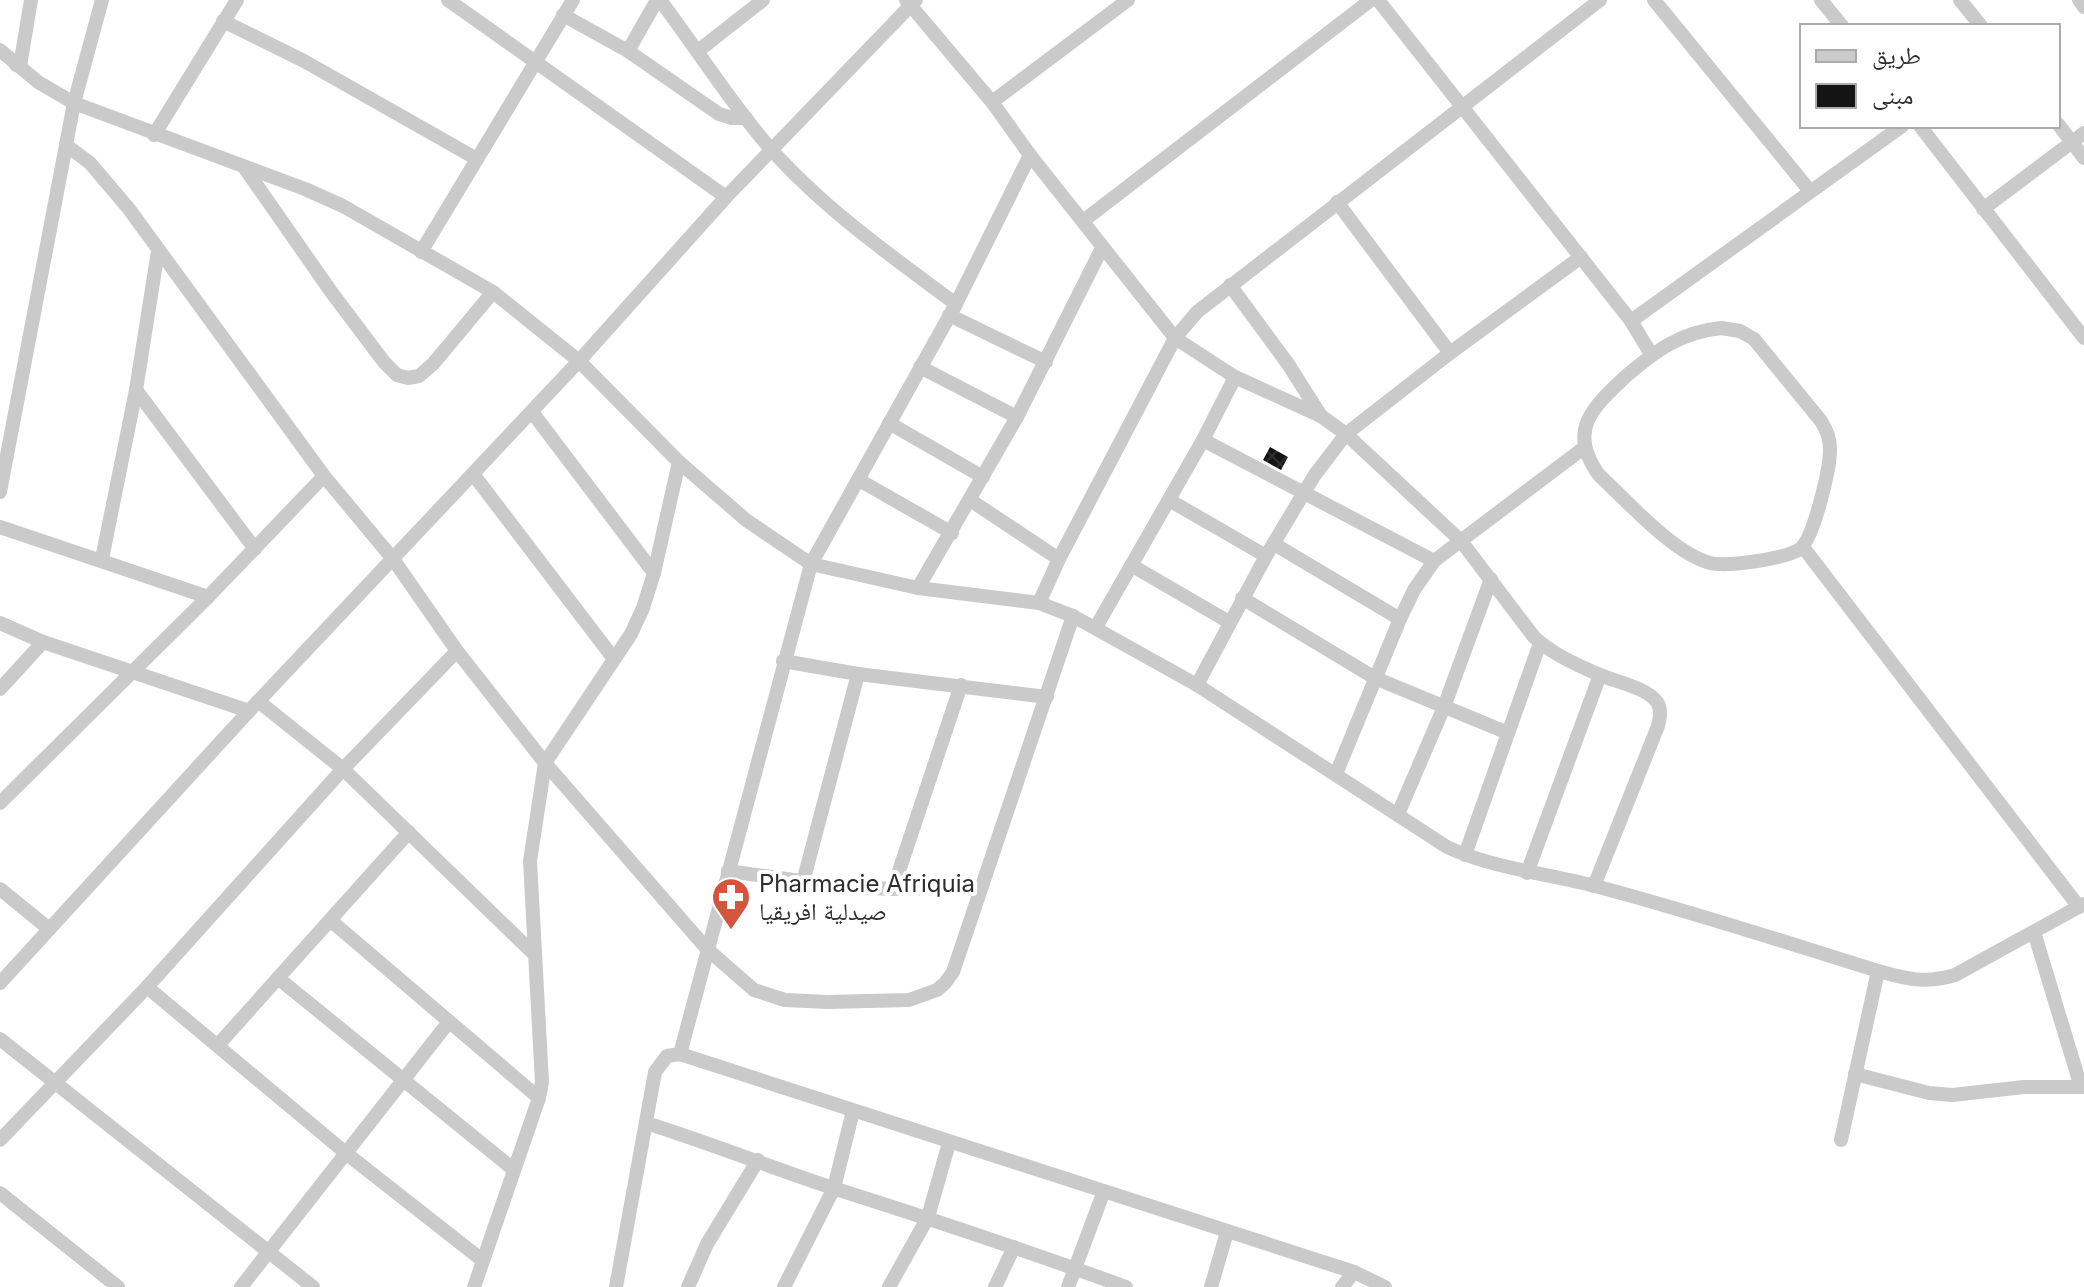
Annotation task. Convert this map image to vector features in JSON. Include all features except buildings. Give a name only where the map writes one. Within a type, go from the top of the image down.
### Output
[{"type":"street","points":[[20,66],[31,0]]},
{"type":"street","points":[[0,492],[5,436],[74,103],[102,0]]},
{"type":"street","points":[[154,135],[237,0]]},
{"type":"street","points":[[448,0],[726,197]]},
{"type":"street","points":[[421,252],[573,0]]},
{"type":"street","points":[[628,51],[659,0],[772,150],[859,232],[952,310],[1046,362]]},
{"type":"street","points":[[698,51],[763,0]]},
{"type":"street","points":[[992,102],[1128,0]]},
{"type":"street","points":[[1083,221],[1371,0]]},
{"type":"street","points":[[1378,0],[1631,321],[1651,354]]},
{"type":"street","points":[[1039,603],[1175,338],[1197,312],[1600,0]]},
{"type":"street","points":[[1654,0],[1810,191]]},
{"type":"street","points":[[1821,0],[1840,24]]},
{"type":"street","points":[[1960,0],[1979,24]]},
{"type":"street","points":[[2079,0],[2084,7]]},
{"type":"street","points":[[0,983],[910,2],[992,102],[1102,248],[1175,338],[1235,377],[1321,416],[1346,434],[1461,541],[1540,643],[1600,675],[1647,694],[1658,703],[1661,715],[1594,886]]},
{"type":"street","points":[[563,15],[628,51],[719,114],[746,118]]},
{"type":"street","points":[[223,21],[304,61],[477,159]]},
{"type":"street","points":[[0,50],[54,93],[74,103],[343,206],[493,292],[579,361],[679,462],[746,520],[811,564],[918,588],[1039,603],[1073,616],[1197,685],[1447,847],[1465,855],[1495,866],[1594,886],[1878,971],[1934,982],[1955,975],[2081,906],[1803,547]]},
{"type":"street","points":[[0,62],[20,66]]},
{"type":"street","points":[[2060,125],[2078,137],[2084,158]]},
{"type":"street","points":[[1631,321],[1899,128]]},
{"type":"street","points":[[1922,128],[2084,338]]},
{"type":"street","points":[[1983,209],[2078,137]]},
{"type":"street","points":[[66,145],[107,181],[324,476],[393,559],[457,651],[545,763],[707,949],[754,990],[785,1000],[909,1000],[937,990],[945,983],[953,972],[1073,616]]},
{"type":"street","points":[[680,1054],[811,564],[952,310],[1030,155]]},
{"type":"street","points":[[244,167],[332,293],[397,375],[408,378],[419,376],[433,364],[493,292]]},
{"type":"street","points":[[1337,202],[1450,353]]},
{"type":"street","points":[[918,588],[1017,417],[1102,248]]},
{"type":"street","points":[[102,559],[136,390],[158,251]]},
{"type":"street","points":[[1197,685],[1242,598],[1303,494],[1346,434],[1581,257]]},
{"type":"street","points":[[1230,285],[1288,364],[1321,416]]},
{"type":"street","points":[[1721,328],[1740,331],[1763,349],[1821,421],[1829,435],[1830,453],[1816,516],[1803,547],[1766,561],[1711,563],[1677,546],[1599,475],[1590,463],[1585,447],[1584,430],[1595,405],[1651,354],[1699,330],[1721,328]]},
{"type":"street","points":[[920,367],[1017,417]]},
{"type":"street","points":[[1096,627],[1203,440],[1235,377]]},
{"type":"street","points":[[136,390],[255,549]]},
{"type":"street","points":[[532,412],[654,573]]},
{"type":"street","points":[[889,423],[983,477]]},
{"type":"street","points":[[1203,440],[1434,561]]},
{"type":"street","points":[[1336,774],[1400,619],[1414,590],[1434,561],[1585,447]]},
{"type":"street","points":[[474,1287],[539,1098],[543,1062],[530,861],[545,763],[631,634],[654,573],[679,462]]},
{"type":"street","points":[[473,474],[614,659]]},
{"type":"street","points":[[0,803],[208,597],[324,476]]},
{"type":"street","points":[[859,480],[952,533]]},
{"type":"street","points":[[970,500],[1059,559]]},
{"type":"street","points":[[1169,500],[1400,619]]},
{"type":"street","points":[[0,527],[208,597]]},
{"type":"street","points":[[1131,565],[1229,622]]},
{"type":"street","points":[[1398,814],[1444,707],[1491,579]]},
{"type":"street","points":[[1242,598],[1375,678],[1508,733]]},
{"type":"street","points":[[0,623],[43,642],[132,672],[254,706],[343,769],[535,955]]},
{"type":"street","points":[[0,689],[43,642]]},
{"type":"street","points":[[1465,855],[1540,643]]},
{"type":"street","points":[[0,1140],[147,987],[343,769],[457,651]]},
{"type":"street","points":[[783,661],[858,674],[1047,697]]},
{"type":"street","points":[[803,882],[858,674]]},
{"type":"street","points":[[1527,873],[1600,675]]},
{"type":"street","points":[[893,889],[961,685]]},
{"type":"street","points":[[218,1045],[409,832]]},
{"type":"street","points":[[728,871],[803,882],[893,889],[980,887]]},
{"type":"street","points":[[0,889],[48,928]]},
{"type":"street","points":[[330,920],[539,1098]]},
{"type":"street","points":[[1855,1074],[1929,1093],[1952,1095],[2024,1087],[2083,1087],[2034,932]]},
{"type":"street","points":[[1841,1140],[1878,971]]},
{"type":"street","points":[[278,978],[513,1169]]},
{"type":"street","points":[[147,987],[347,1154],[482,1260]]},
{"type":"street","points":[[241,1287],[448,1023]]},
{"type":"street","points":[[0,1039],[313,1287]]},
{"type":"street","points":[[616,1287],[652,1085],[659,1064],[667,1056],[680,1054],[1354,1272],[1385,1287]]},
{"type":"street","points":[[784,1287],[834,1188],[853,1111]]},
{"type":"street","points":[[646,1123],[1126,1287]]},
{"type":"street","points":[[889,1287],[928,1217],[949,1143]]},
{"type":"street","points":[[688,1287],[707,1244],[758,1160]]},
{"type":"street","points":[[1068,1287],[1104,1191]]},
{"type":"street","points":[[0,1193],[118,1287]]},
{"type":"street","points":[[1211,1287],[1227,1232]]},
{"type":"street","points":[[995,1287],[1014,1247]]},
{"type":"street","points":[[1342,1287],[1354,1272]]},
{"type":"place","name":"Pharmacie Afriquia صيدلية افريقيا","points":[[731,931]]}]
